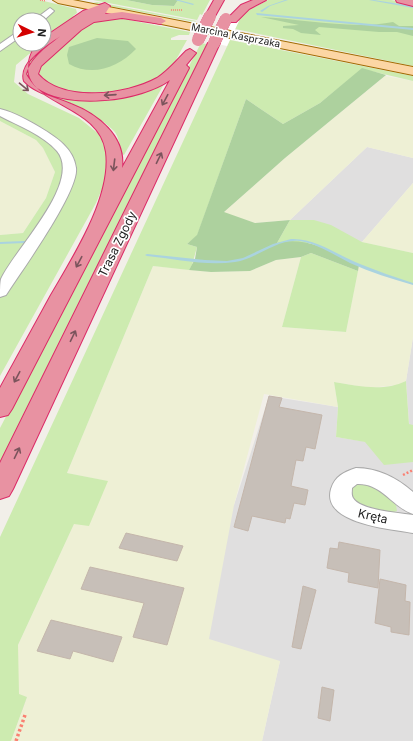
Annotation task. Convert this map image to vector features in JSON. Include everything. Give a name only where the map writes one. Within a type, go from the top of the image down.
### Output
[{"type":"highway","name":"Trasa Zgody","points":[[0,410],[219,0]]},
{"type":"highway","points":[[229,20],[235,0]]},
{"type":"highway","points":[[229,20],[244,8],[261,0]]},
{"type":"highway","points":[[401,0],[413,3]]},
{"type":"highway","points":[[84,5],[86,12],[85,18]]},
{"type":"highway","points":[[97,228],[112,178],[115,161],[113,146],[104,130],[97,123],[81,113],[36,95],[18,82],[17,74],[24,61],[85,18],[102,8]]},
{"type":"highway","points":[[161,20],[122,15],[85,18],[34,65],[32,74],[38,84],[55,92],[70,95],[109,96],[130,93],[160,81],[190,53]]},
{"type":"highway","name":"Trasa Zgody","points":[[0,489],[216,40],[229,20]]},
{"type":"main road","name":"Marcina Kasprzaka","points":[[58,0],[413,67]]},
{"type":"main road","name":"Marcina Kasprzaka","points":[[71,0],[102,8],[413,71]]},
{"type":"street","points":[[0,48],[12,39]]},
{"type":"street","points":[[0,112],[47,136],[59,145],[70,166],[68,180],[62,196],[0,292]]},
{"type":"street","name":"Kręta","points":[[413,505],[390,486],[365,476],[350,477],[341,486],[341,499],[352,510],[413,524]]},
{"type":"path","points":[[16,741],[25,715]]},
{"type":"shaded area","points":[[367,147],[413,158],[413,183],[362,242],[290,220]]},
{"type":"shaded area","points":[[413,337],[413,741],[262,741],[280,661],[20,714],[27,697],[234,505],[269,396],[338,407],[336,437],[411,449],[406,381]]},
{"type":"green space","points":[[0,0],[40,0],[76,9],[77,13],[73,16],[76,17],[52,36],[52,12],[12,12],[12,52],[31,52],[16,65],[14,82],[28,94],[79,118],[100,135],[109,153],[108,175],[96,203],[0,376],[0,235],[23,233],[46,198],[55,172],[43,148],[36,140],[0,121]]},
{"type":"green space","points":[[93,0],[126,0],[152,5],[174,6],[178,0],[210,0],[202,15],[200,14],[197,20]]},
{"type":"green space","points":[[126,0],[178,0],[174,6],[152,5]]},
{"type":"green space","points":[[268,0],[391,0],[413,4],[413,66],[235,29],[242,14]]},
{"type":"green space","points":[[97,2],[196,21],[93,3]]},
{"type":"green space","points":[[261,17],[361,25],[393,22],[399,26],[413,26],[413,36],[397,32],[319,27],[315,30],[321,35],[301,33],[293,29],[283,28],[283,26],[299,25]]},
{"type":"green space","points":[[124,19],[190,32],[189,35],[179,35],[171,38],[171,40],[187,40],[176,61],[171,67],[155,79],[139,86],[103,94],[84,94],[66,91],[51,85],[38,75],[40,66],[49,55],[91,21]]},
{"type":"green space","points":[[72,25],[77,25],[52,46],[52,42]]},
{"type":"green space","points":[[97,38],[128,41],[136,49],[129,56],[113,66],[96,70],[78,68],[69,64],[67,55],[69,47]]},
{"type":"green space","points":[[230,40],[413,76],[413,81],[362,69],[320,103],[283,124],[246,99],[197,236],[187,244],[197,247],[192,265],[189,270],[153,266],[67,473],[108,481],[89,526],[74,524],[18,645],[19,694],[27,697],[11,741],[0,741],[0,537]]},
{"type":"green space","points":[[201,43],[206,44],[205,51],[0,466],[0,428]]},
{"type":"green space","points":[[41,52],[44,52],[31,63],[28,72],[28,79],[32,84],[45,91],[71,95],[84,99],[98,98],[164,84],[124,155],[122,154],[116,133],[104,122],[84,110],[53,99],[33,89],[27,81],[25,73],[28,63]]},
{"type":"green space","points":[[362,68],[386,75],[285,158],[224,212],[255,223],[290,220],[277,243],[289,241],[310,243],[320,246],[359,265],[358,271],[311,253],[301,257],[276,260],[250,271],[211,272],[189,270],[195,259],[197,247],[187,244],[197,235],[246,99],[283,124],[320,103]]},
{"type":"green space","points":[[385,76],[413,81],[413,158],[367,147],[290,220],[255,223],[223,213],[285,158]]},
{"type":"green space","points":[[0,121],[36,140],[43,148],[55,172],[46,198],[23,233],[0,235]]},
{"type":"green space","points":[[413,183],[413,253],[362,242]]},
{"type":"green space","points":[[290,220],[314,220],[331,225],[362,242],[413,253],[413,284],[359,265],[310,243],[277,243]]},
{"type":"green space","points":[[311,253],[358,271],[346,332],[282,327],[301,257]]},
{"type":"green space","points":[[301,257],[282,327],[346,332],[359,265],[413,284],[413,337],[406,381],[397,385],[369,388],[334,382],[338,407],[264,394],[234,505],[209,639],[280,661],[262,741],[11,741],[27,697],[19,695],[13,656],[74,524],[107,481],[67,473],[153,266],[211,272],[250,271],[276,260]]},
{"type":"green space","points":[[406,381],[409,424],[413,425],[413,462],[384,465],[365,442],[336,437],[338,407],[334,382],[379,387]]},
{"type":"green space","points":[[357,481],[377,487],[396,505],[397,511],[391,513],[353,502],[349,487]]},
{"type":"pier","points":[[220,18],[239,21],[227,46],[207,42]]},
{"type":"building","points":[[269,396],[282,398],[279,407],[322,415],[315,449],[306,447],[303,461],[296,460],[291,486],[308,490],[305,505],[294,503],[290,519],[286,518],[285,523],[252,516],[248,531],[234,527]]},
{"type":"building","points":[[126,533],[183,546],[177,561],[119,548]]},
{"type":"building","points":[[339,542],[380,550],[378,588],[348,582],[349,573],[327,568],[330,548],[338,549]]},
{"type":"building","points":[[90,567],[184,588],[167,645],[133,637],[144,603],[81,589]]},
{"type":"building","points":[[380,579],[406,585],[405,601],[410,602],[409,635],[391,632],[391,627],[375,623]]},
{"type":"building","points":[[303,586],[316,590],[301,649],[292,647]]},
{"type":"building","points":[[51,620],[122,637],[113,662],[73,651],[70,659],[37,651]]},
{"type":"building","points":[[322,687],[334,690],[330,721],[318,718]]},
{"type":"waterway","points":[[176,0],[193,4]]},
{"type":"waterway","points":[[261,11],[269,6],[287,0]]},
{"type":"waterway","points":[[370,0],[413,7]]},
{"type":"waterway","points":[[257,14],[413,29]]},
{"type":"waterway","points":[[147,255],[227,262],[244,259],[283,242],[299,240],[314,244],[358,265],[413,284]]},
{"type":"waterway","points":[[0,243],[24,242]]}]
